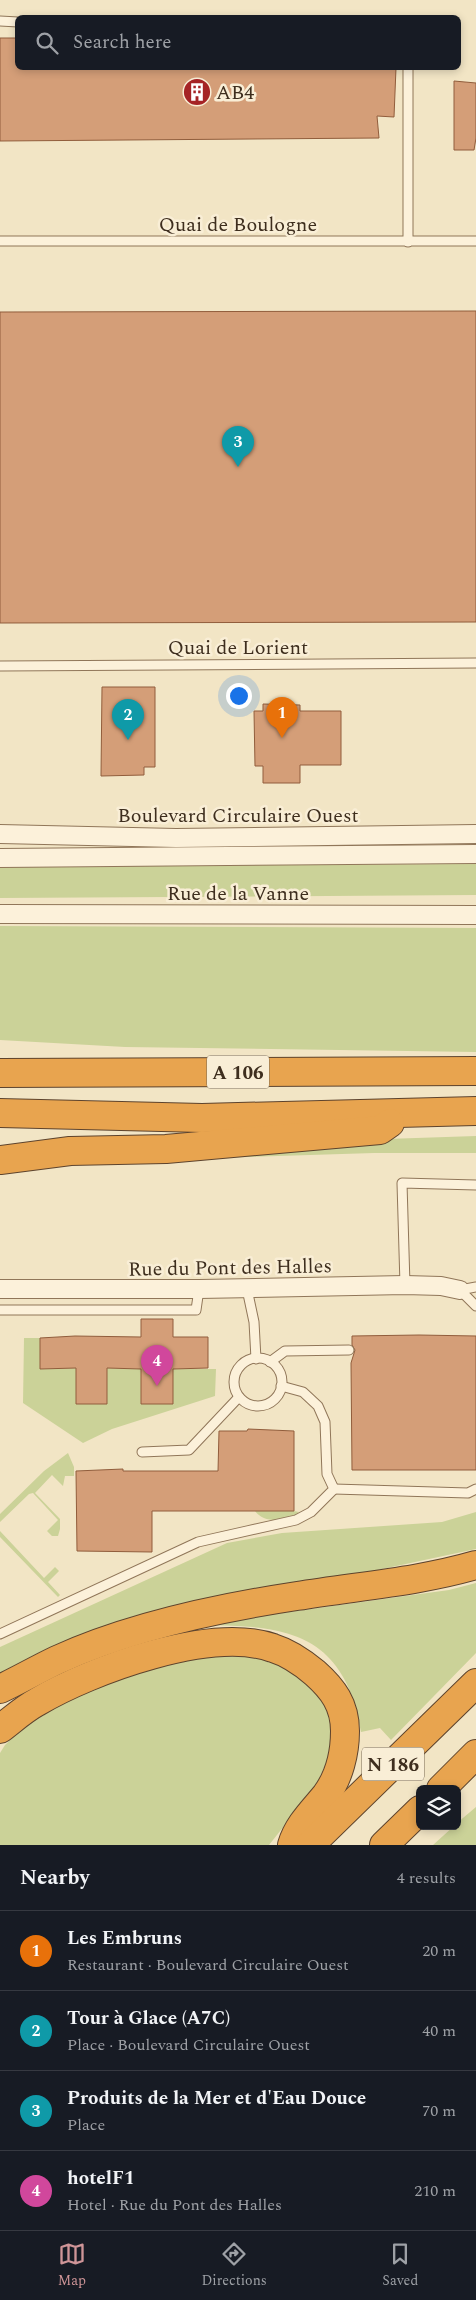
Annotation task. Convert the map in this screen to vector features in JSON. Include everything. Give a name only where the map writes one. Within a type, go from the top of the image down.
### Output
[{"type":"highway","name":"A 106","points":[[0,1073],[476,1071]]},
{"type":"highway","name":"A 106","points":[[0,1113],[202,1118],[407,1112],[476,1112]]},
{"type":"highway","points":[[0,1160],[70,1151],[166,1149],[380,1130],[407,1112]]},
{"type":"highway","points":[[0,1689],[58,1660],[154,1626],[204,1613],[297,1596],[437,1575],[476,1565]]},
{"type":"highway","points":[[0,1729],[36,1702],[83,1678],[169,1650],[202,1644],[239,1642],[271,1647],[299,1659],[326,1683],[343,1708],[345,1731],[342,1762],[327,1793],[296,1833],[292,1845]]},
{"type":"highway","name":"N 186","points":[[310,1845],[476,1683]]},
{"type":"highway","name":"N 186","points":[[445,1785],[475,1755]]},
{"type":"highway","name":"N 186","points":[[384,1845],[416,1814]]},
{"type":"street","name":"Boulevard Circulaire Ouest","points":[[0,834],[176,838],[476,834]]},
{"type":"street","points":[[0,858],[476,854]]},
{"type":"street","name":"Rue de la Vanne","points":[[0,914],[476,915]]},
{"type":"street","name":"Rue du Pont des Halles","points":[[0,1289],[247,1289],[405,1285],[468,1288]]},
{"type":"lane","points":[[0,22],[15,22]]},
{"type":"lane","points":[[408,70],[408,242]]},
{"type":"lane","name":"Quai de Boulogne","points":[[0,241],[476,241]]},
{"type":"lane","name":"Quai de Lorient","points":[[0,666],[476,663]]},
{"type":"lane","points":[[405,1285],[402,1184],[476,1185]]},
{"type":"lane","points":[[468,1288],[476,1306]]},
{"type":"lane","points":[[0,1310],[196,1310],[200,1289]]},
{"type":"lane","points":[[247,1289],[254,1322],[256,1359]]},
{"type":"lane","points":[[270,1362],[285,1351],[349,1350]]},
{"type":"lane","points":[[256,1359],[270,1362],[277,1368],[281,1376],[281,1386],[278,1394],[272,1402],[264,1406],[254,1406],[246,1403],[239,1397],[235,1389],[234,1380],[237,1370],[243,1364],[256,1359]]},
{"type":"lane","points":[[281,1386],[304,1392],[318,1406],[325,1422],[327,1474],[334,1489]]},
{"type":"lane","points":[[142,1452],[189,1450],[239,1397]]},
{"type":"lane","points":[[0,1634],[198,1542],[296,1520],[311,1512],[334,1489],[468,1493],[476,1489]]},
{"type":"green space","points":[[476,864],[476,895],[0,898],[0,866]]},
{"type":"green space","points":[[0,926],[476,928],[476,1052],[125,1047],[0,1040]]},
{"type":"green space","points":[[476,1136],[476,1153],[374,1153],[83,1162],[296,1142]]},
{"type":"green space","points":[[24,1338],[40,1338],[40,1369],[76,1368],[76,1404],[107,1403],[107,1368],[141,1369],[173,1404],[173,1369],[216,1369],[215,1396],[112,1429],[83,1443],[23,1403]]},
{"type":"green space","points":[[68,1453],[74,1467],[74,1476],[65,1476],[63,1486],[52,1475],[35,1493],[60,1519],[58,1536],[52,1536],[47,1531],[58,1520],[33,1493],[29,1494],[0,1522],[0,1514],[44,1471]]},
{"type":"green space","points":[[255,1511],[299,1512],[283,1520],[270,1520]]},
{"type":"green space","points":[[476,1512],[476,1549],[373,1571],[257,1588],[230,1596],[190,1602],[121,1621],[0,1674],[0,1647],[227,1543],[282,1533],[442,1522]]},
{"type":"green space","points":[[0,1531],[44,1578],[55,1567],[59,1571],[48,1582],[60,1595],[58,1597],[0,1537]]},
{"type":"green space","points":[[476,1583],[476,1653],[391,1740],[380,1728],[361,1732],[353,1698],[340,1672],[324,1653],[305,1640],[282,1632],[256,1627],[195,1625],[449,1590]]},
{"type":"green space","points":[[231,1652],[276,1660],[323,1694],[333,1724],[329,1757],[315,1787],[269,1845],[0,1845],[0,1753],[5,1745],[29,1722],[67,1698],[166,1662]]},
{"type":"green space","points":[[476,1807],[476,1845],[433,1845],[450,1830],[461,1830],[461,1820]]},
{"type":"building","name":"AB4","points":[[0,38],[15,38],[15,70],[396,70],[394,117],[377,116],[379,138],[0,141]]},
{"type":"building","points":[[454,81],[476,83],[476,138],[474,150],[454,150]]},
{"type":"building","points":[[476,311],[476,622],[0,623],[0,312]]},
{"type":"building","points":[[102,687],[155,687],[155,767],[144,767],[144,775],[101,776]]},
{"type":"building","points":[[263,704],[300,705],[300,711],[341,711],[341,765],[300,765],[300,783],[263,783],[263,766],[255,766],[254,711],[263,711]]},
{"type":"building","points":[[141,1319],[173,1319],[173,1337],[208,1337],[208,1368],[173,1369],[173,1404],[141,1404],[141,1369],[107,1368],[107,1404],[76,1404],[76,1368],[40,1369],[40,1338],[75,1336],[141,1337]]},
{"type":"building","points":[[352,1336],[476,1336],[476,1470],[352,1470],[351,1363],[355,1350],[352,1345]]},
{"type":"building","points":[[248,1429],[294,1431],[294,1511],[152,1511],[152,1552],[77,1551],[76,1471],[123,1469],[123,1471],[218,1471],[219,1431],[247,1431]]},
{"type":"place","name":"AB4","points":[[197,92]]},
{"type":"place","name":"Produits de la Mer et d'Eau Douce","points":[[238,467]]},
{"type":"place","name":"Les Embruns","points":[[282,738]]},
{"type":"place","name":"Tour à Glace (A7C)","points":[[128,740]]},
{"type":"place","name":"hotelF1","points":[[157,1386]]}]
